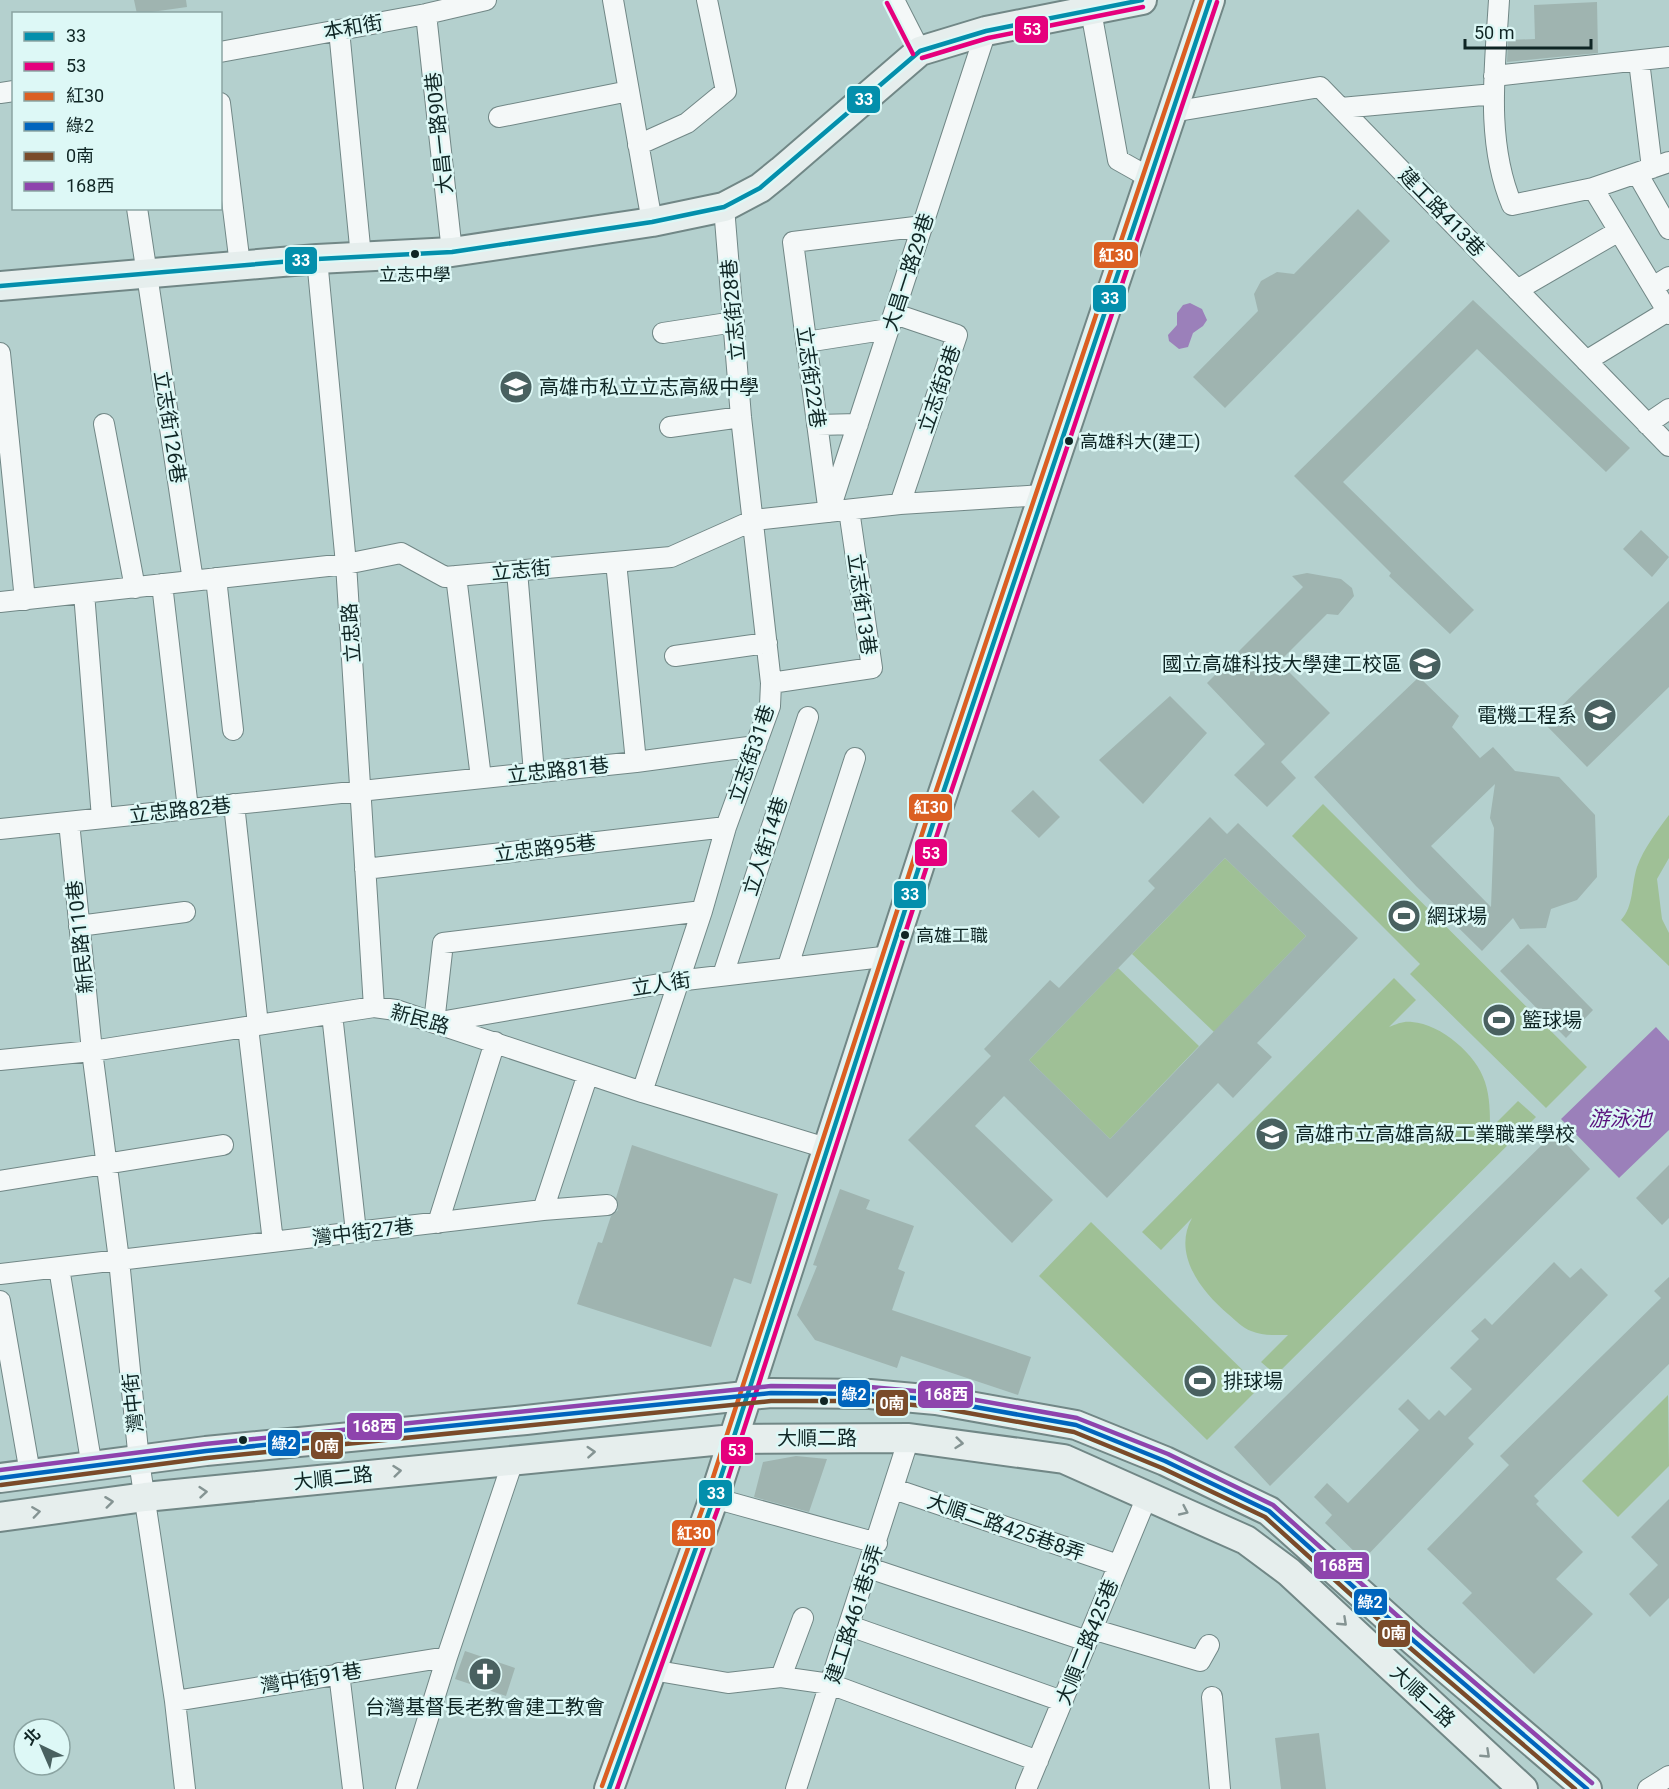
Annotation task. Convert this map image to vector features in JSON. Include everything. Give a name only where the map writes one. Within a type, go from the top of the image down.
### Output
[{"type":"street","name":"本和街","points":[[222,52],[426,14],[486,0]]},
{"type":"street","points":[[613,0],[652,222]]},
{"type":"street","points":[[638,145],[687,123],[726,91],[707,0]]},
{"type":"street","points":[[894,0],[920,51]]},
{"type":"street","points":[[0,286],[317,259],[452,252],[652,222],[724,207],[760,188],[920,51],[1089,4],[1142,0]]},
{"type":"street","points":[[609,1789],[714,1498],[826,1148],[1210,0]]},
{"type":"street","points":[[1499,0],[1494,85],[1501,177],[1512,205],[1593,188],[1653,168]]},
{"type":"street","points":[[1089,4],[1118,160],[1150,178]]},
{"type":"street","name":"大昌一路90巷","points":[[426,14],[452,252]]},
{"type":"street","points":[[339,30],[361,257]]},
{"type":"street","name":"大昌一路29巷","points":[[829,512],[986,32]]},
{"type":"street","points":[[1341,108],[1669,57]]},
{"type":"street","points":[[1639,61],[1653,168],[1669,229]]},
{"type":"street","name":"建工路413巷","points":[[1172,112],[1320,87],[1669,446]]},
{"type":"street","points":[[499,117],[629,90]]},
{"type":"street","points":[[222,119],[240,265]]},
{"type":"street","points":[[1586,361],[1668,313],[1661,282],[1619,231],[1593,188]]},
{"type":"street","name":"立志街28巷","points":[[724,207],[741,417],[754,520]]},
{"type":"street","name":"立志街126巷","points":[[137,210],[193,581]]},
{"type":"street","name":"立志街22巷","points":[[829,512],[793,242],[923,226]]},
{"type":"street","points":[[1517,290],[1619,231]]},
{"type":"street","name":"立忠路","points":[[317,259],[346,564],[374,1007]]},
{"type":"street","points":[[806,342],[892,321]]},
{"type":"street","name":"立志街8巷","points":[[892,321],[957,335],[900,504]]},
{"type":"street","points":[[663,333],[734,322]]},
{"type":"street","points":[[0,353],[25,600]]},
{"type":"street","points":[[1647,424],[1669,409]]},
{"type":"street","points":[[670,427],[741,417]]},
{"type":"street","points":[[104,424],[135,588]]},
{"type":"street","points":[[817,425],[858,424]]},
{"type":"street","name":"立志街","points":[[0,602],[346,564],[401,553],[445,577],[671,557],[754,520],[900,504],[1043,495]]},
{"type":"street","name":"立志街13巷","points":[[771,683],[872,668],[849,510]]},
{"type":"street","name":"立志街31巷","points":[[642,1092],[676,981],[702,911],[726,827],[770,706],[771,683],[754,520]]},
{"type":"street","points":[[616,562],[636,762]]},
{"type":"street","points":[[517,571],[534,773]]},
{"type":"street","points":[[456,576],[481,778]]},
{"type":"street","points":[[216,578],[233,730]]},
{"type":"street","points":[[162,584],[188,809]]},
{"type":"street","points":[[84,593],[102,818]]},
{"type":"street","points":[[675,656],[767,643]]},
{"type":"street","name":"立人街14巷","points":[[723,975],[808,717]]},
{"type":"street","name":"立忠路81巷","points":[[360,791],[636,762],[756,746]]},
{"type":"street","points":[[788,966],[855,758]]},
{"type":"street","name":"立忠路82巷","points":[[0,829],[360,791]]},
{"type":"street","points":[[234,804],[273,1242]]},
{"type":"street","name":"新民路110巷","points":[[69,822],[92,1051]]},
{"type":"street","name":"立忠路95巷","points":[[365,869],[726,827]]},
{"type":"street","points":[[434,1023],[443,943],[702,911]]},
{"type":"street","points":[[79,926],[185,912]]},
{"type":"street","name":"立人街","points":[[434,1023],[676,981],[788,966],[891,956]]},
{"type":"street","name":"新民路","points":[[0,1060],[92,1051],[374,1007],[396,1010],[642,1092],[826,1148]]},
{"type":"street","points":[[332,1014],[356,1232]]},
{"type":"street","points":[[438,1222],[495,1042]]},
{"type":"street","name":"灣中街","points":[[92,1051],[119,1260],[139,1461],[175,1701],[185,1789]]},
{"type":"street","points":[[543,1210],[588,1074]]},
{"type":"street","points":[[0,1181],[223,1145]]},
{"type":"street","name":"灣中街27巷","points":[[0,1274],[543,1210],[607,1205]]},
{"type":"street","points":[[59,1268],[92,1467]]},
{"type":"street","points":[[0,1301],[30,1473]]},
{"type":"street","name":"大順二路","points":[[0,1478],[206,1451],[526,1420],[771,1393],[870,1394],[936,1400],[1076,1425],[1165,1461],[1269,1512],[1422,1649],[1587,1789]]},
{"type":"street","name":"大順二路","points":[[0,1517],[145,1497],[212,1492],[514,1458],[733,1439],[909,1438],[969,1444],[1064,1459],[1148,1494],[1246,1540],[1288,1572],[1523,1789]]},
{"type":"street","name":"建工路461巷5弄","points":[[796,1789],[909,1438]]},
{"type":"street","points":[[406,1789],[447,1657],[514,1458]]},
{"type":"street","name":"大順二路425巷8弄","points":[[894,1489],[1118,1565]]},
{"type":"street","name":"大順二路425巷","points":[[1026,1789],[1148,1494]]},
{"type":"street","points":[[714,1498],[877,1543]]},
{"type":"street","points":[[869,1568],[1089,1635],[1200,1661],[1209,1645]]},
{"type":"street","points":[[782,1677],[803,1618]]},
{"type":"street","points":[[850,1626],[1062,1701]]},
{"type":"street","name":"灣中街91巷","points":[[175,1701],[447,1657]]},
{"type":"street","points":[[652,1670],[728,1683],[782,1677],[830,1684],[1038,1761]]},
{"type":"street","points":[[339,1673],[353,1789]]},
{"type":"street","points":[[1212,1697],[1220,1789]]},
{"type":"street","points":[[1648,1789],[1669,1776]]},
{"type":"green space","points":[[1323,804],[1587,1067],[1546,1108],[1410,974],[1420,964],[1292,836]]},
{"type":"green space","points":[[1669,815],[1669,858],[1657,879],[1662,919],[1669,933],[1669,966],[1621,920],[1630,902],[1640,860]]},
{"type":"green space","points":[[1225,858],[1306,936],[1214,1032],[1132,954]]},
{"type":"green space","points":[[1118,968],[1199,1046],[1110,1139],[1029,1060]]},
{"type":"green space","points":[[1394,978],[1416,1000],[1389,1027],[1406,1022],[1423,1024],[1446,1035],[1466,1052],[1481,1072],[1485,1082],[1489,1099],[1490,1129],[1518,1101],[1536,1117],[1276,1375],[1261,1362],[1288,1335],[1256,1333],[1248,1330],[1208,1294],[1192,1271],[1187,1258],[1185,1245],[1192,1218],[1161,1250],[1142,1232]]},
{"type":"green space","points":[[1091,1222],[1260,1387],[1207,1440],[1039,1276]]},
{"type":"green space","points":[[1668,1395],[1669,1466],[1618,1517],[1582,1481]]},
{"type":"water","points":[[1190,303],[1202,309],[1207,320],[1193,333],[1188,347],[1179,349],[1169,341],[1168,335],[1177,325],[1177,313],[1183,305]]},
{"type":"water","name":"游泳池","points":[[1656,1027],[1669,1041],[1669,1130],[1619,1178],[1561,1119]]},
{"type":"building","points":[[134,0],[186,0],[187,7],[137,12]]},
{"type":"building","points":[[1597,2],[1598,53],[1507,62],[1508,40],[1535,39],[1534,5]]},
{"type":"building","points":[[1358,209],[1390,241],[1225,408],[1193,377],[1258,311],[1254,294],[1261,281],[1277,272],[1294,274]]},
{"type":"building","points":[[1473,300],[1630,448],[1606,472],[1477,349],[1343,482],[1474,610],[1450,634],[1389,576],[1391,573],[1294,476]]},
{"type":"building","points":[[1641,530],[1669,557],[1652,577],[1623,549]]},
{"type":"building","points":[[1307,573],[1341,579],[1352,588],[1354,596],[1338,615],[1327,614],[1279,662],[1330,713],[1281,762],[1296,778],[1267,807],[1234,775],[1265,744],[1207,683],[1303,587],[1292,576]]},
{"type":"building","points":[[1669,601],[1669,687],[1587,767],[1544,723]]},
{"type":"building","points":[[1419,677],[1459,716],[1452,727],[1480,758],[1493,747],[1515,771],[1559,777],[1595,815],[1597,877],[1577,900],[1551,909],[1546,928],[1520,929],[1513,918],[1482,951],[1416,886],[1314,777]],"holes":[[[1495,784],[1490,818],[1494,828],[1491,907],[1431,846]]]},
{"type":"building","points":[[1170,696],[1207,733],[1143,804],[1099,760]]},
{"type":"building","points":[[1033,790],[1060,817],[1039,838],[1011,811]]},
{"type":"building","points":[[1210,817],[1227,834],[1238,823],[1358,938],[1257,1043],[1272,1057],[1233,1098],[1218,1083],[1107,1198],[1004,1096],[975,1126],[1053,1200],[1012,1243],[908,1140],[991,1056],[984,1049],[1050,980],[1059,988],[1155,888],[1148,881]],"holes":[[[1225,858],[1306,936],[1110,1139],[1029,1060]]]},
{"type":"building","points":[[1528,944],[1593,1010],[1566,1038],[1500,971]]},
{"type":"building","points":[[1555,1132],[1590,1169],[1270,1486],[1234,1447]]},
{"type":"building","points":[[632,1145],[778,1194],[751,1284],[734,1278],[711,1347],[577,1304],[598,1242],[602,1243],[611,1216],[618,1210],[616,1198]]},
{"type":"building","points":[[1669,1165],[1669,1218],[1662,1225],[1636,1198]]},
{"type":"building","points":[[840,1189],[870,1200],[866,1209],[914,1226],[898,1269],[905,1272],[892,1310],[1031,1357],[1018,1395],[901,1356],[897,1368],[815,1340],[797,1315],[817,1266],[813,1265]]},
{"type":"building","points":[[1554,1262],[1570,1278],[1581,1268],[1608,1295],[1468,1438],[1474,1444],[1363,1560],[1325,1523],[1332,1515],[1314,1497],[1327,1483],[1348,1503],[1419,1430],[1398,1409],[1408,1399],[1429,1420],[1439,1410],[1445,1416],[1472,1389],[1450,1368],[1479,1339],[1471,1331],[1485,1318],[1492,1325]]},
{"type":"building","points":[[1669,1277],[1669,1364],[1534,1496],[1539,1501],[1536,1504],[1583,1552],[1556,1579],[1593,1614],[1534,1674],[1462,1603],[1472,1593],[1427,1549],[1509,1465],[1500,1456],[1661,1298],[1654,1291]]},
{"type":"building","points":[[796,1456],[827,1459],[809,1512],[754,1497],[763,1462]]},
{"type":"building","points":[[1669,1499],[1669,1598],[1650,1617],[1629,1594],[1658,1565],[1631,1537]]},
{"type":"building","name":"台灣基督長老教會建工教會","points":[[465,1651],[515,1668],[506,1696],[455,1679]]},
{"type":"building","points":[[1319,1733],[1326,1789],[1281,1789],[1275,1738]]},
{"type":"transit line","name":"33","points":[[0,286],[317,259],[452,252],[652,222],[724,207],[760,188],[920,51],[986,31],[1142,0]]},
{"type":"transit line","name":"紅30","points":[[602,1786],[707,1496],[935,794],[1202,0]]},
{"type":"transit line","name":"33","points":[[609,1789],[714,1498],[942,796],[1210,0]]},
{"type":"transit line","name":"53","points":[[617,1789],[721,1500],[949,798],[1217,2]]},
{"type":"transit line","name":"53","points":[[887,3],[913,54]]},
{"type":"transit line","name":"53","points":[[922,58],[988,38],[1143,7]]},
{"type":"transit line","name":"168西","points":[[0,1470],[205,1444],[771,1386],[870,1387],[937,1393],[1077,1418],[1168,1454],[1273,1505],[1419,1635],[1592,1783]]},
{"type":"transit line","name":"綠2","points":[[0,1478],[206,1451],[771,1393],[870,1394],[936,1400],[1076,1425],[1165,1461],[1269,1511],[1414,1641],[1587,1789]]},
{"type":"transit line","name":"0南","points":[[1,1485],[207,1458],[771,1401],[870,1401],[935,1407],[1074,1432],[1162,1468],[1265,1517],[1409,1647],[1575,1789]]},
{"type":"place","name":"立志中學","points":[[415,254]]},
{"type":"place","name":"高雄市私立立志高級中學","points":[[516,387]]},
{"type":"place","name":"高雄科大(建工)","points":[[1069,441]]},
{"type":"place","name":"國立高雄科技大學建工校區","points":[[1425,664]]},
{"type":"place","name":"電機工程系","points":[[1600,715]]},
{"type":"place","name":"網球場","points":[[1404,916]]},
{"type":"place","name":"高雄工職","points":[[905,935]]},
{"type":"place","name":"籃球場","points":[[1499,1020]]},
{"type":"place","name":"高雄市立高雄高級工業職業學校","points":[[1272,1134]]},
{"type":"place","name":"排球場","points":[[1200,1381]]},
{"type":"place","name":"台灣基督長老教會建工教會","points":[[485,1674]]}]
